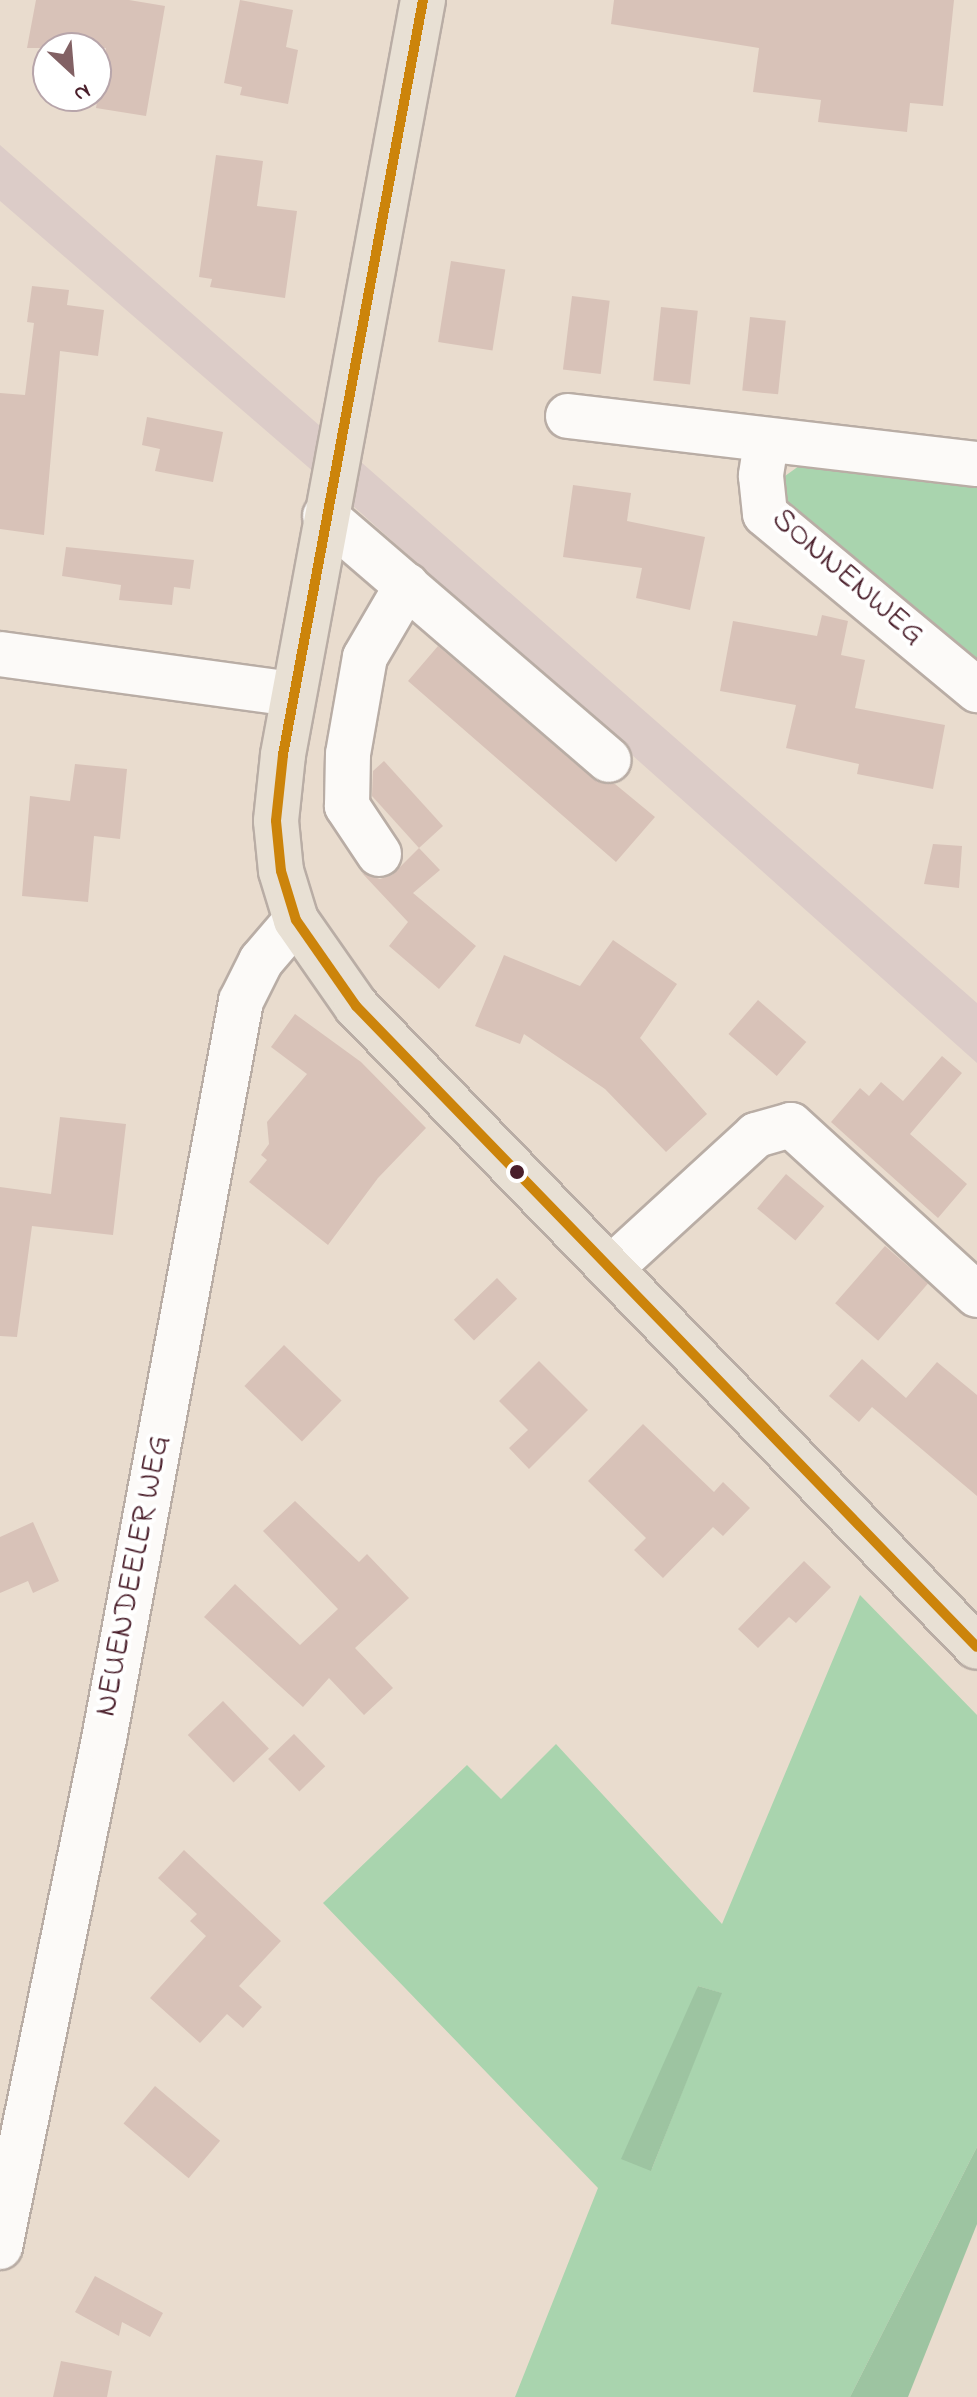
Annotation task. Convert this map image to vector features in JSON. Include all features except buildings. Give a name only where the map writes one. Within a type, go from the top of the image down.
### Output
[{"type":"main road","points":[[423,0],[292,694],[276,821],[281,871],[296,920],[356,1006],[977,1647]]},
{"type":"street","points":[[568,416],[766,443],[977,464]]},
{"type":"street","name":"SONNENWEG","points":[[766,443],[761,476],[765,514],[977,690]]},
{"type":"street","points":[[325,516],[609,760]]},
{"type":"street","points":[[379,854],[347,806],[348,754],[365,657],[407,585]]},
{"type":"street","points":[[0,654],[292,694]]},
{"type":"street","name":"NEUENDEELER WEG","points":[[0,2247],[104,1739],[241,1001],[261,961],[296,920]]},
{"type":"street","points":[[611,1268],[756,1135],[791,1125],[977,1295]]},
{"type":"shaded area","points":[[0,145],[977,1003],[977,1063],[352,505],[0,201]]},
{"type":"green space","points":[[799,466],[977,486],[977,675],[779,508],[778,481]]},
{"type":"green space","points":[[860,1595],[977,1715],[977,2147],[850,2397],[515,2397],[598,2188],[323,1903],[467,1765],[501,1799],[556,1744],[722,1924]],"holes":[[[698,1986],[721,1993],[651,2171]]]},
{"type":"green space","points":[[698,1986],[722,1993],[651,2171],[621,2159]]},
{"type":"green space","points":[[977,2147],[977,2224],[908,2397],[850,2397]]},
{"type":"transit line","points":[[423,0],[283,755],[276,821],[281,871],[296,920],[356,1006],[977,1647]]}]
